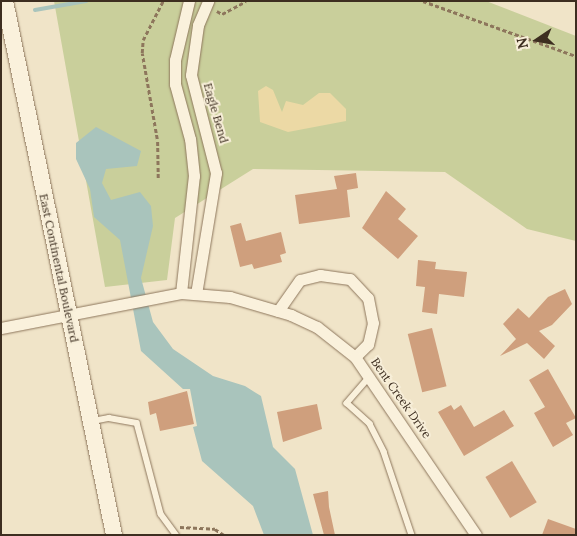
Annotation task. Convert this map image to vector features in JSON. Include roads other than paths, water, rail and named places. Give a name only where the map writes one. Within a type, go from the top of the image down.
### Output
[{"type":"main road","name":"East Continental Boulevard","points":[[5,1],[114,535]]},
{"type":"street","points":[[181,293],[194,176],[190,139],[175,84],[175,60],[189,1]]},
{"type":"street","name":"Eagle Bend","points":[[196,294],[216,173],[191,75],[198,25],[207,3]]},
{"type":"street","points":[[278,311],[300,280],[320,275],[350,280],[368,298],[373,323],[368,344],[355,356]]},
{"type":"street","name":"Bent Creek Drive","points":[[1,328],[122,302],[181,293],[230,297],[278,311],[317,327],[355,356],[371,376],[476,535]]},
{"type":"lane","points":[[371,376],[347,403],[370,424],[384,452],[412,535]]},
{"type":"lane","points":[[91,422],[109,418],[137,423],[161,514],[174,527],[176,535]]},
{"type":"water","points":[[96,127],[141,151],[137,166],[106,169],[102,183],[111,200],[140,192],[151,206],[153,226],[141,278],[153,322],[173,349],[213,376],[245,386],[261,396],[273,447],[295,469],[313,535],[264,535],[253,506],[202,461],[193,427],[197,426],[190,389],[183,389],[141,351],[120,240],[94,217],[90,189],[76,159],[76,143]]},
{"type":"waterway","points":[[35,10],[86,1]]}]
